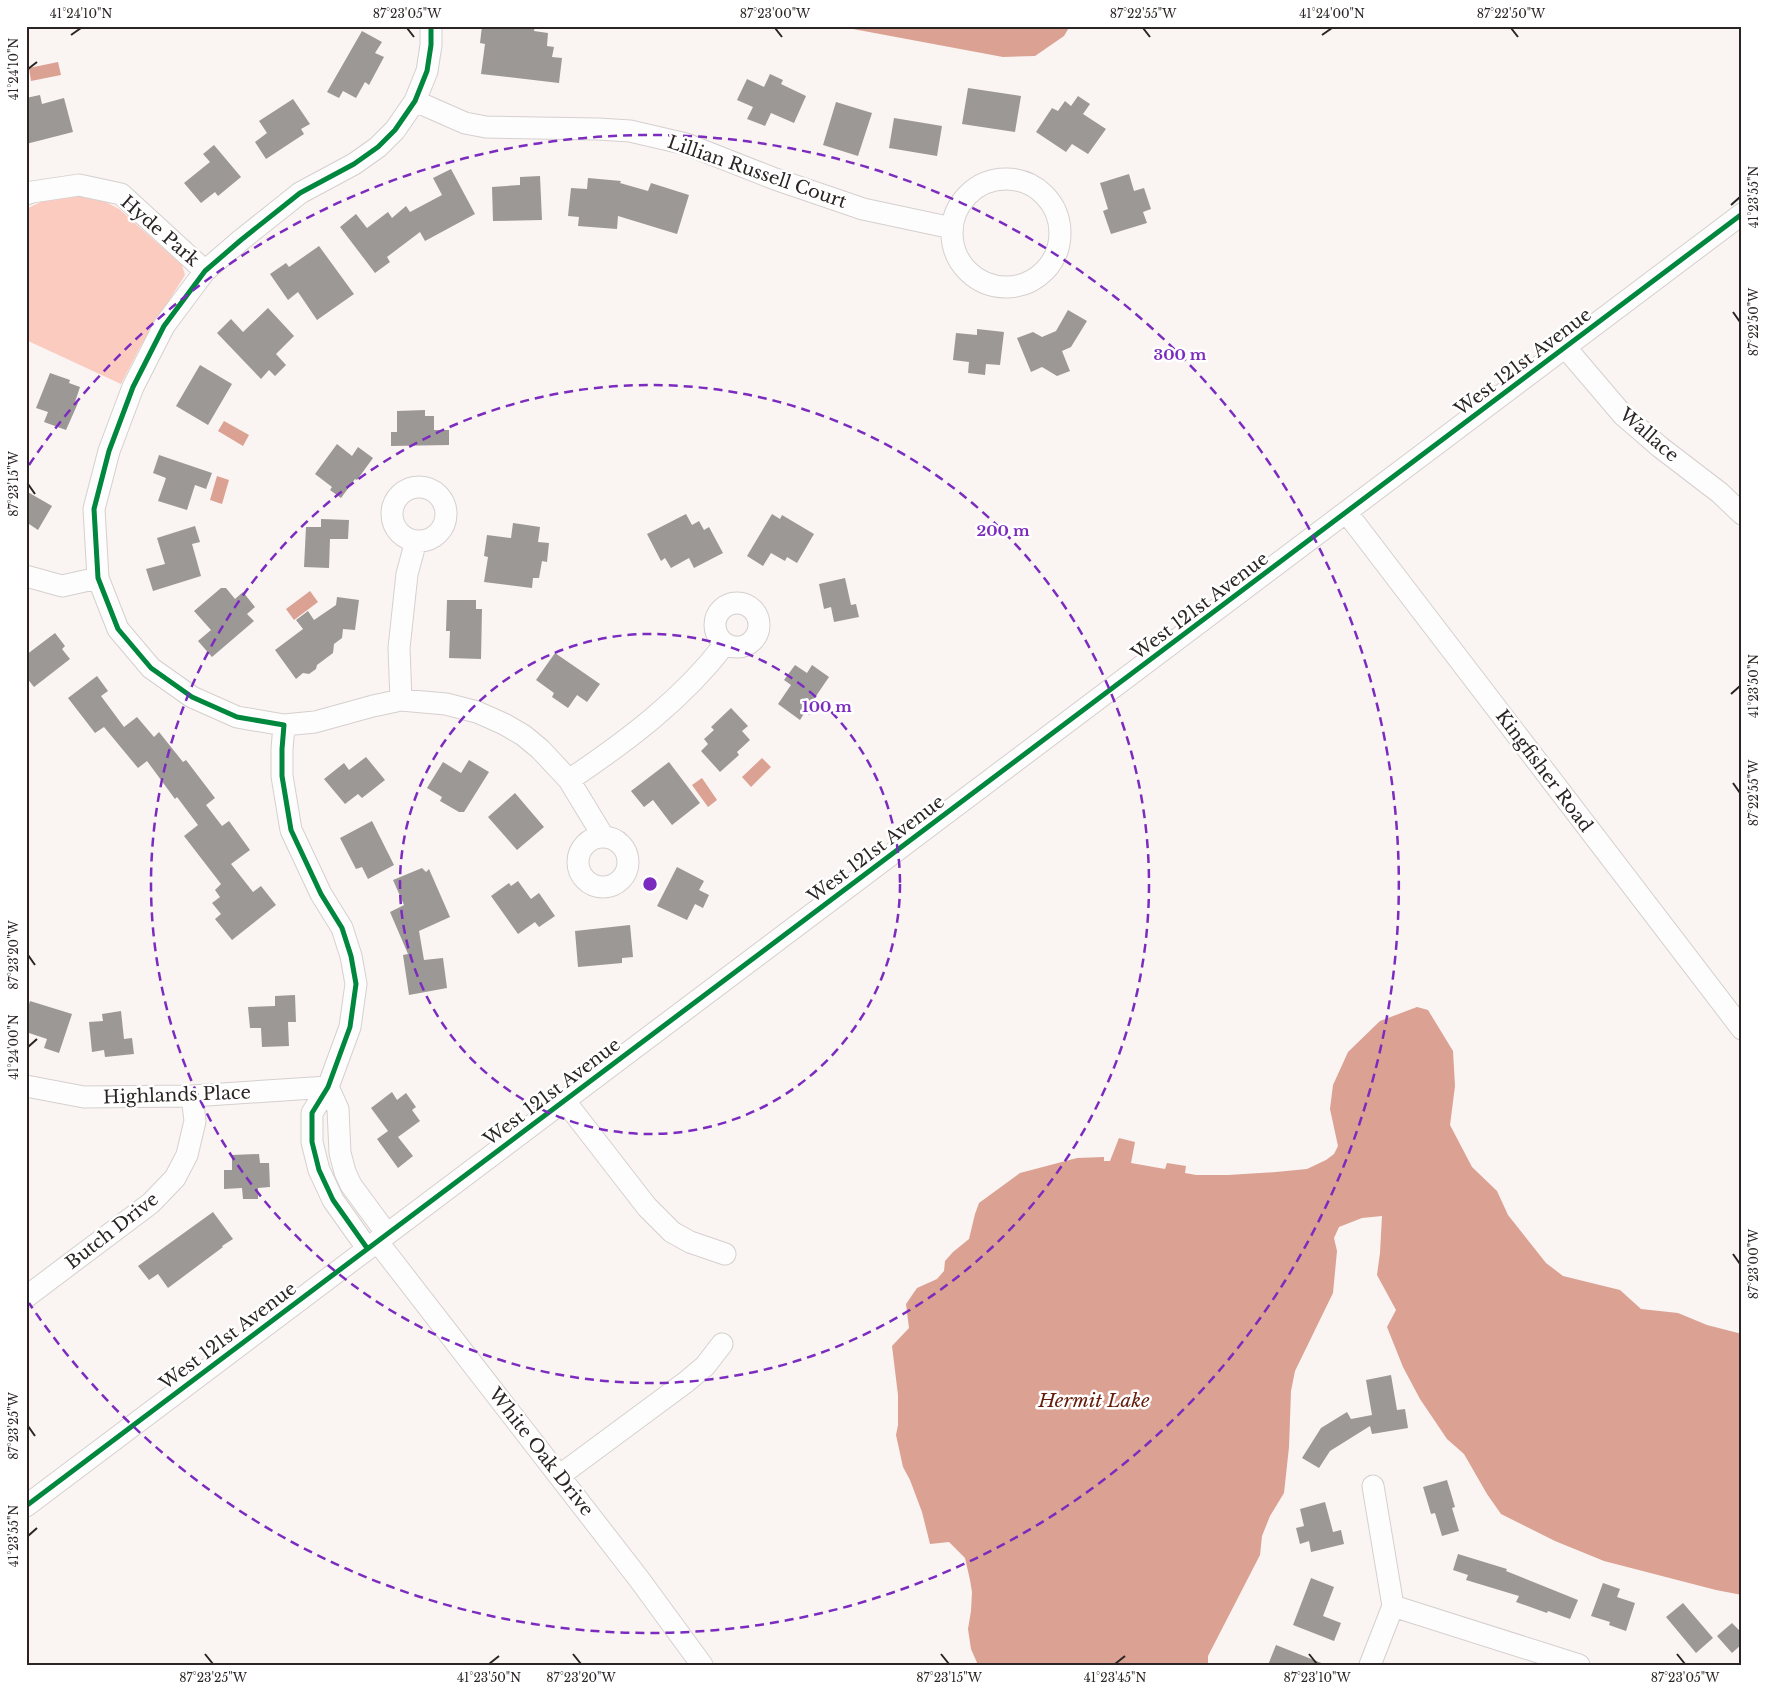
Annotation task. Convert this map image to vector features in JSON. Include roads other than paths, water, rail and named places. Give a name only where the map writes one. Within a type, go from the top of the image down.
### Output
[{"type":"street","points":[[431,26],[431,45],[427,71],[415,101],[394,130],[378,147],[354,164],[300,193],[270,215],[205,271],[164,326],[133,387],[109,451],[94,509],[98,578],[118,629],[151,668],[192,697],[237,717],[284,725],[315,722],[401,700],[446,704],[477,712],[504,724],[529,740],[569,780],[603,836]]},
{"type":"street","name":"Lillian Russell Court","points":[[415,101],[465,123],[486,127],[622,131],[686,144],[775,179],[863,209],[952,228]]},
{"type":"street","points":[[998,180],[1016,180],[1034,186],[1047,198],[1057,213],[1060,231],[1058,249],[1050,265],[1038,278],[1022,285],[1004,288],[987,284],[971,275],[960,262],[953,246],[952,228],[956,211],[967,196],[981,185],[998,180]]},
{"type":"street","name":"Hyde Park","points":[[26,194],[79,185],[121,194],[205,271]]},
{"type":"street","name":"West 121st Avenue","points":[[26,1506],[1742,214]]},
{"type":"street","name":"Wallace","points":[[1565,348],[1623,415],[1660,447],[1720,493],[1742,514]]},
{"type":"street","name":"Kingfisher Road","points":[[1347,513],[1742,1028]]},
{"type":"street","points":[[401,700],[400,639],[407,574],[416,542]]},
{"type":"street","points":[[26,576],[62,586],[98,578]]},
{"type":"street","points":[[569,780],[613,750],[660,713],[686,689],[725,644]]},
{"type":"street","points":[[284,725],[282,776],[291,830],[321,894],[342,928],[356,984],[350,1027],[328,1087]]},
{"type":"street","name":"Highlands Place","points":[[26,1086],[84,1097],[192,1096],[328,1087]]},
{"type":"street","name":"White Oak Drive","points":[[328,1087],[338,1108],[340,1153],[345,1172],[377,1241],[639,1579],[702,1665]]},
{"type":"street","name":"Butch Drive","points":[[26,1297],[151,1203],[175,1178],[187,1155],[194,1121],[192,1096]]},
{"type":"street","points":[[564,1100],[647,1207],[672,1232],[690,1242],[725,1254]]},
{"type":"street","points":[[559,1476],[686,1382],[705,1366],[722,1344]]},
{"type":"street","points":[[1370,1665],[1393,1606],[1373,1486]]},
{"type":"street","points":[[1393,1606],[1579,1665]]},
{"type":"water","points":[[837,26],[1070,26],[1064,36],[1035,56],[1003,57]]},
{"type":"water","points":[[58,62],[61,75],[31,81],[29,68]]},
{"type":"water","points":[[224,421],[249,435],[243,446],[218,431]]},
{"type":"water","points":[[217,476],[229,480],[222,504],[210,500]]},
{"type":"water","points":[[310,591],[318,602],[294,620],[286,609]]},
{"type":"water","points":[[762,758],[771,767],[751,787],[742,777]]},
{"type":"water","points":[[702,778],[717,800],[708,807],[692,785]]},
{"type":"water","name":"Hermit Lake","points":[[1417,1007],[1428,1010],[1453,1051],[1455,1086],[1450,1125],[1472,1167],[1497,1191],[1508,1215],[1546,1263],[1563,1276],[1620,1290],[1641,1309],[1678,1313],[1707,1325],[1742,1334],[1742,1595],[1604,1561],[1555,1541],[1501,1514],[1464,1454],[1447,1439],[1420,1399],[1403,1367],[1387,1327],[1396,1310],[1377,1275],[1382,1216],[1362,1218],[1339,1227],[1334,1238],[1337,1251],[1333,1293],[1295,1371],[1291,1391],[1289,1447],[1284,1493],[1270,1516],[1262,1536],[1260,1555],[1208,1656],[1208,1665],[978,1665],[971,1649],[968,1629],[972,1592],[965,1558],[949,1542],[930,1544],[922,1512],[903,1467],[896,1435],[898,1395],[892,1346],[909,1328],[906,1304],[917,1288],[937,1279],[944,1271],[945,1261],[969,1239],[979,1203],[1020,1173],[1077,1158],[1104,1157],[1104,1161],[1110,1161],[1119,1138],[1135,1142],[1131,1163],[1165,1169],[1167,1163],[1186,1166],[1185,1173],[1196,1175],[1228,1175],[1307,1169],[1326,1160],[1334,1154],[1338,1146],[1330,1109],[1333,1085],[1348,1052],[1380,1021]]}]
